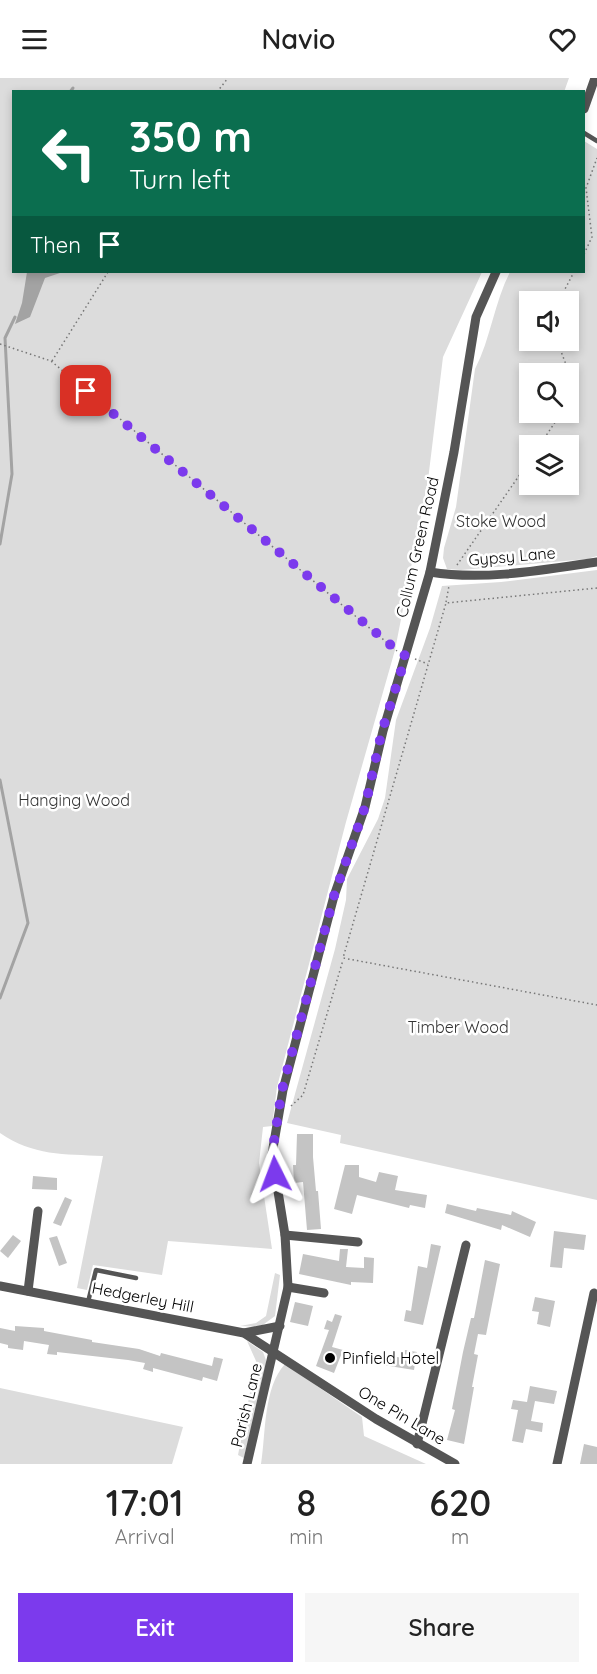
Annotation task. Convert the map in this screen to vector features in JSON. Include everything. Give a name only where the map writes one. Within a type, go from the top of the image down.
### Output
[{"type":"street","points":[[585,106],[595,78]]},
{"type":"street","name":"Collum Green Road","points":[[274,1352],[288,1287],[285,1235],[272,1154],[282,1090],[334,896],[365,807],[382,731],[430,572],[454,452],[476,317],[496,273]]},
{"type":"street","name":"Gypsy Lane","points":[[430,572],[468,576],[552,569],[597,562]]},
{"type":"street","points":[[28,1291],[38,1210]]},
{"type":"street","points":[[285,1235],[358,1242]]},
{"type":"street","points":[[417,1444],[466,1245]]},
{"type":"street","name":"Hedgerley Hill","points":[[0,1286],[244,1333],[274,1352]]},
{"type":"street","points":[[288,1287],[324,1293]]},
{"type":"street","points":[[557,1464],[594,1293]]},
{"type":"street","points":[[244,1333],[280,1326]]},
{"type":"street","name":"One Pin Lane","points":[[274,1352],[417,1444],[455,1464]]},
{"type":"street","name":"Parish Lane","points":[[247,1464],[274,1352]]},
{"type":"lane","points":[[88,1302],[96,1270],[136,1278]]},
{"type":"path","points":[[219,90],[228,78]]},
{"type":"path","points":[[585,252],[592,237],[586,188],[597,158]]},
{"type":"path","points":[[51,361],[107,273]]},
{"type":"path","points":[[565,291],[573,273]]},
{"type":"path","points":[[0,344],[51,361],[399,652],[428,664]]},
{"type":"path","points":[[278,1119],[303,1095],[446,603],[451,575],[519,476]]},
{"type":"path","points":[[446,603],[597,588]]},
{"type":"path","points":[[343,958],[597,1005]]},
{"type":"green space","name":"Hanging Wood","points":[[0,78],[569,78],[565,90],[12,90],[12,273],[482,273],[443,357],[428,480],[395,650],[346,822],[277,1087],[272,1126],[263,1127],[259,1163],[272,1249],[168,1241],[162,1275],[93,1265],[87,1290],[77,1288],[103,1156],[37,1150],[12,1141],[0,1133]]},
{"type":"green space","name":"Stoke Wood","points":[[585,142],[597,149],[597,556],[587,559],[461,570],[447,569],[443,558],[444,548],[456,507],[475,369],[510,273],[585,273]]},
{"type":"green space","name":"Timber Wood","points":[[597,570],[597,1200],[340,1143],[341,1135],[287,1123],[335,949],[346,900],[347,879],[378,819],[385,798],[396,720],[430,628],[442,586],[501,582]]},
{"type":"green space","points":[[275,1273],[280,1275],[275,1316],[260,1327],[240,1326],[256,1323],[266,1316]]},
{"type":"green space","points":[[247,1341],[263,1352],[267,1363],[244,1458],[238,1455],[256,1361]]},
{"type":"green space","points":[[285,1364],[362,1417],[364,1436],[426,1464],[261,1464],[269,1398],[278,1374]]},
{"type":"green space","points":[[0,1388],[183,1427],[172,1464],[0,1464]]},
{"type":"shaded area","points":[[27,273],[60,273],[45,278],[30,317],[15,324],[22,303]]},
{"type":"building","points":[[297,1134],[313,1134],[313,1157],[321,1229],[307,1230],[303,1182],[294,1183],[293,1165],[296,1165]]},
{"type":"building","points":[[345,1165],[359,1165],[359,1177],[376,1182],[379,1172],[398,1176],[395,1190],[427,1195],[425,1208],[410,1205],[409,1208],[357,1195],[352,1214],[334,1209]]},
{"type":"building","points":[[33,1176],[57,1178],[57,1190],[32,1189]]},
{"type":"building","points":[[65,1197],[72,1200],[61,1226],[53,1223]]},
{"type":"building","points":[[447,1204],[476,1211],[477,1208],[511,1215],[512,1211],[536,1222],[530,1237],[502,1225],[501,1230],[445,1213]]},
{"type":"building","points":[[554,1231],[586,1235],[584,1250],[564,1248],[562,1268],[550,1267]]},
{"type":"building","points":[[13,1235],[21,1241],[8,1258],[0,1251]]},
{"type":"building","points":[[57,1236],[67,1263],[59,1266],[49,1238]]},
{"type":"building","points":[[431,1244],[441,1246],[423,1325],[404,1321],[406,1310],[411,1311],[418,1266],[427,1268]]},
{"type":"building","points":[[340,1249],[348,1249],[346,1267],[364,1268],[364,1257],[374,1258],[373,1283],[351,1282],[351,1285],[299,1274],[303,1254],[339,1261]]},
{"type":"building","points":[[485,1260],[500,1264],[486,1335],[478,1334],[474,1354],[478,1355],[464,1444],[447,1440],[455,1410],[452,1409],[463,1352],[471,1318],[474,1318]]},
{"type":"building","points":[[535,1297],[555,1301],[550,1327],[537,1324],[539,1312],[532,1311]]},
{"type":"building","points":[[295,1302],[313,1306],[308,1326],[290,1322]]},
{"type":"building","points":[[335,1314],[342,1316],[332,1347],[343,1350],[334,1373],[316,1366],[329,1330],[324,1329],[327,1320],[332,1322]]},
{"type":"building","points":[[15,1326],[44,1328],[44,1331],[92,1340],[92,1342],[139,1349],[160,1356],[161,1353],[212,1366],[214,1357],[223,1359],[217,1381],[203,1377],[202,1381],[153,1368],[153,1372],[143,1369],[145,1363],[128,1360],[57,1352],[57,1355],[47,1354],[49,1345],[24,1341],[23,1350],[8,1348],[8,1345],[0,1343],[0,1328],[15,1331]]},
{"type":"building","points":[[405,1350],[417,1352],[414,1370],[383,1365],[385,1355],[403,1358]]},
{"type":"building","points":[[530,1386],[557,1391],[554,1404],[535,1401],[531,1421],[543,1423],[542,1432],[526,1429],[523,1443],[512,1441],[518,1410],[511,1409],[513,1400],[527,1402]]},
{"type":"building","points":[[584,1444],[597,1447],[597,1464],[580,1464]]},
{"type":"waterway","points":[[0,544],[12,474],[5,338],[15,317]]},
{"type":"waterway","points":[[0,780],[28,923],[0,998]]},
{"type":"place","name":"Pinfield Hotel","points":[[330,1358]]},
{"type":"route","points":[[86,391],[276,552],[406,656],[382,731],[365,807],[334,896],[282,1090],[272,1154],[275,1174]]}]
